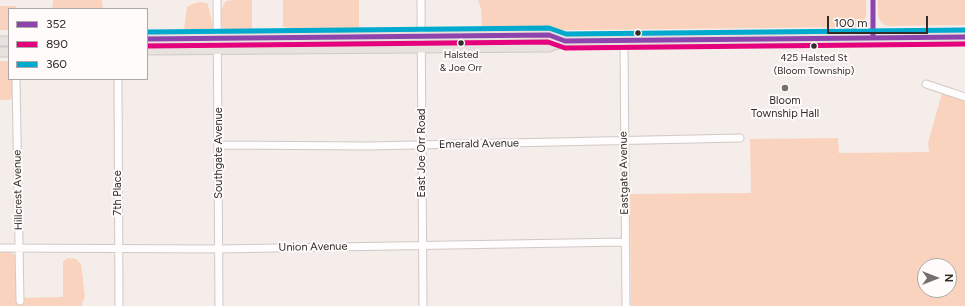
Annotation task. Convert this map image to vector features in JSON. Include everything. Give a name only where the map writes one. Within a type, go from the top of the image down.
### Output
[{"type":"main road","points":[[148,39],[549,35],[565,41],[624,41],[965,37]]},
{"type":"main road","points":[[148,50],[549,47],[565,41]]},
{"type":"street","name":"Southgate Avenue","points":[[217,0],[220,306]]},
{"type":"street","name":"East Joe Orr Road","points":[[421,0],[423,306]]},
{"type":"street","name":"Eastgate Avenue","points":[[624,41],[626,306]]},
{"type":"street","name":"Hillcrest Avenue","points":[[16,80],[20,300]]},
{"type":"street","name":"7th Place","points":[[118,80],[119,306]]},
{"type":"street","points":[[926,84],[965,97]]},
{"type":"street","name":"Emerald Avenue","points":[[218,145],[368,146],[740,138]]},
{"type":"street","name":"Union Avenue","points":[[0,248],[219,249],[625,242]]},
{"type":"shaded area","points":[[53,0],[102,0],[103,8],[52,8]]},
{"type":"shaded area","points":[[252,0],[252,29],[223,29],[221,18],[223,7],[226,1]]},
{"type":"shaded area","points":[[283,0],[359,0],[359,27],[366,28],[362,32],[334,33],[332,29],[315,30],[316,33],[293,33],[292,30],[295,29],[283,27]]},
{"type":"shaded area","points":[[478,0],[866,0],[866,12],[865,19],[861,25],[857,27],[481,31],[479,28],[482,28],[481,9]]},
{"type":"shaded area","points":[[878,0],[965,0],[965,25],[887,26],[879,19]]},
{"type":"shaded area","points":[[199,2],[207,3],[208,5],[213,26],[212,29],[184,29],[187,7]]},
{"type":"shaded area","points":[[0,6],[16,6],[16,8],[8,8],[8,30],[0,30]]},
{"type":"shaded area","points":[[0,61],[8,61],[8,80],[12,80],[12,98],[9,100],[0,100]]},
{"type":"shaded area","points":[[942,93],[965,100],[965,306],[631,306],[630,194],[751,193],[750,139],[838,138],[839,153],[929,152],[928,143]]},
{"type":"shaded area","points":[[0,252],[11,252],[15,256],[17,298],[63,297],[63,262],[67,258],[76,259],[81,264],[85,297],[82,306],[0,306]]},
{"type":"transit line","name":"352","points":[[873,0],[873,38]]},
{"type":"transit line","name":"360","points":[[148,32],[549,28],[566,34],[965,30]]},
{"type":"transit line","name":"352","points":[[148,39],[549,35],[565,41],[965,37]]},
{"type":"transit line","name":"890","points":[[148,46],[548,42],[565,48],[965,44]]},
{"type":"place","name":"Halsted & Joe Orr","points":[[461,43]]},
{"type":"place","name":"425 Halsted St (Bloom Township)","points":[[814,46]]},
{"type":"place","name":"Bloom Township Hall","points":[[785,88]]}]
